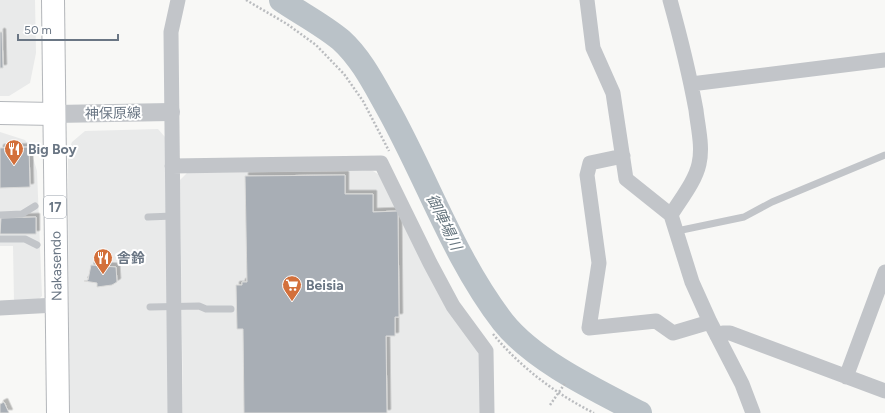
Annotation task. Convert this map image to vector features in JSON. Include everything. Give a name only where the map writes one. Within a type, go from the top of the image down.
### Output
[{"type":"main road","name":"Nakasendo","points":[[53,0],[58,413]]},
{"type":"main road","points":[[0,113],[54,114]]},
{"type":"street","points":[[175,413],[171,32],[178,0]]},
{"type":"street","points":[[587,0],[593,48],[613,93],[626,178],[671,215],[692,282],[710,322],[742,384],[752,413]]},
{"type":"street","points":[[670,0],[681,39],[691,84],[699,131],[700,154],[696,173],[671,215]]},
{"type":"street","points":[[691,84],[885,60]]},
{"type":"street","name":"神保原線","points":[[54,114],[171,112]]},
{"type":"street","points":[[623,156],[590,163],[587,175],[599,263],[589,328],[656,321],[673,333],[710,322]]},
{"type":"street","points":[[172,166],[381,163],[430,263],[453,306],[486,351],[487,413]]},
{"type":"street","points":[[846,377],[885,272]]},
{"type":"street","points":[[0,308],[56,305]]},
{"type":"street","points":[[717,336],[723,333],[730,333],[885,391]]},
{"type":"lane","points":[[677,231],[744,217],[772,202],[885,155]]},
{"type":"lane","points":[[0,215],[22,214],[35,206]]},
{"type":"lane","points":[[148,217],[172,216]]},
{"type":"lane","points":[[0,239],[25,238],[37,245]]},
{"type":"lane","points":[[150,307],[199,306],[206,309],[231,308]]},
{"type":"path","points":[[537,376],[559,393],[594,413]]},
{"type":"path","points":[[550,405],[566,382]]},
{"type":"shaded area","points":[[0,0],[35,0],[36,53],[30,83],[9,96],[0,96]]},
{"type":"shaded area","points":[[158,129],[165,137],[169,413],[69,413],[68,153],[72,142],[85,131]]},
{"type":"shaded area","points":[[0,132],[25,140],[30,147],[37,171],[42,296],[37,301],[14,301],[13,246],[0,246]]},
{"type":"shaded area","points":[[371,170],[380,175],[481,354],[482,413],[183,413],[180,180],[187,173]]},
{"type":"building","points":[[0,32],[2,32],[3,68],[0,68]]},
{"type":"building","name":"Big Boy","points":[[29,147],[30,187],[0,188],[0,148]]},
{"type":"building","points":[[345,175],[345,194],[373,194],[373,212],[398,211],[399,317],[395,317],[395,336],[386,336],[387,413],[244,413],[243,329],[237,329],[236,285],[242,285],[242,282],[247,282],[245,176]]},
{"type":"building","points":[[36,217],[36,234],[0,234],[1,218]]},
{"type":"building","name":"舎鈴","points":[[91,265],[116,267],[117,282],[112,285],[97,287],[97,283],[84,281],[88,280]]},
{"type":"building","points":[[4,402],[9,413],[0,413],[0,404]]},
{"type":"waterway","name":"御陣場川","points":[[281,0],[341,40],[361,63],[401,134],[469,271],[503,322],[516,336],[548,362],[585,384],[640,413]]},
{"type":"place","name":"Big Boy","points":[[14,166]]},
{"type":"place","name":"舎鈴","points":[[103,275]]},
{"type":"place","name":"Beisia","points":[[292,302]]}]
